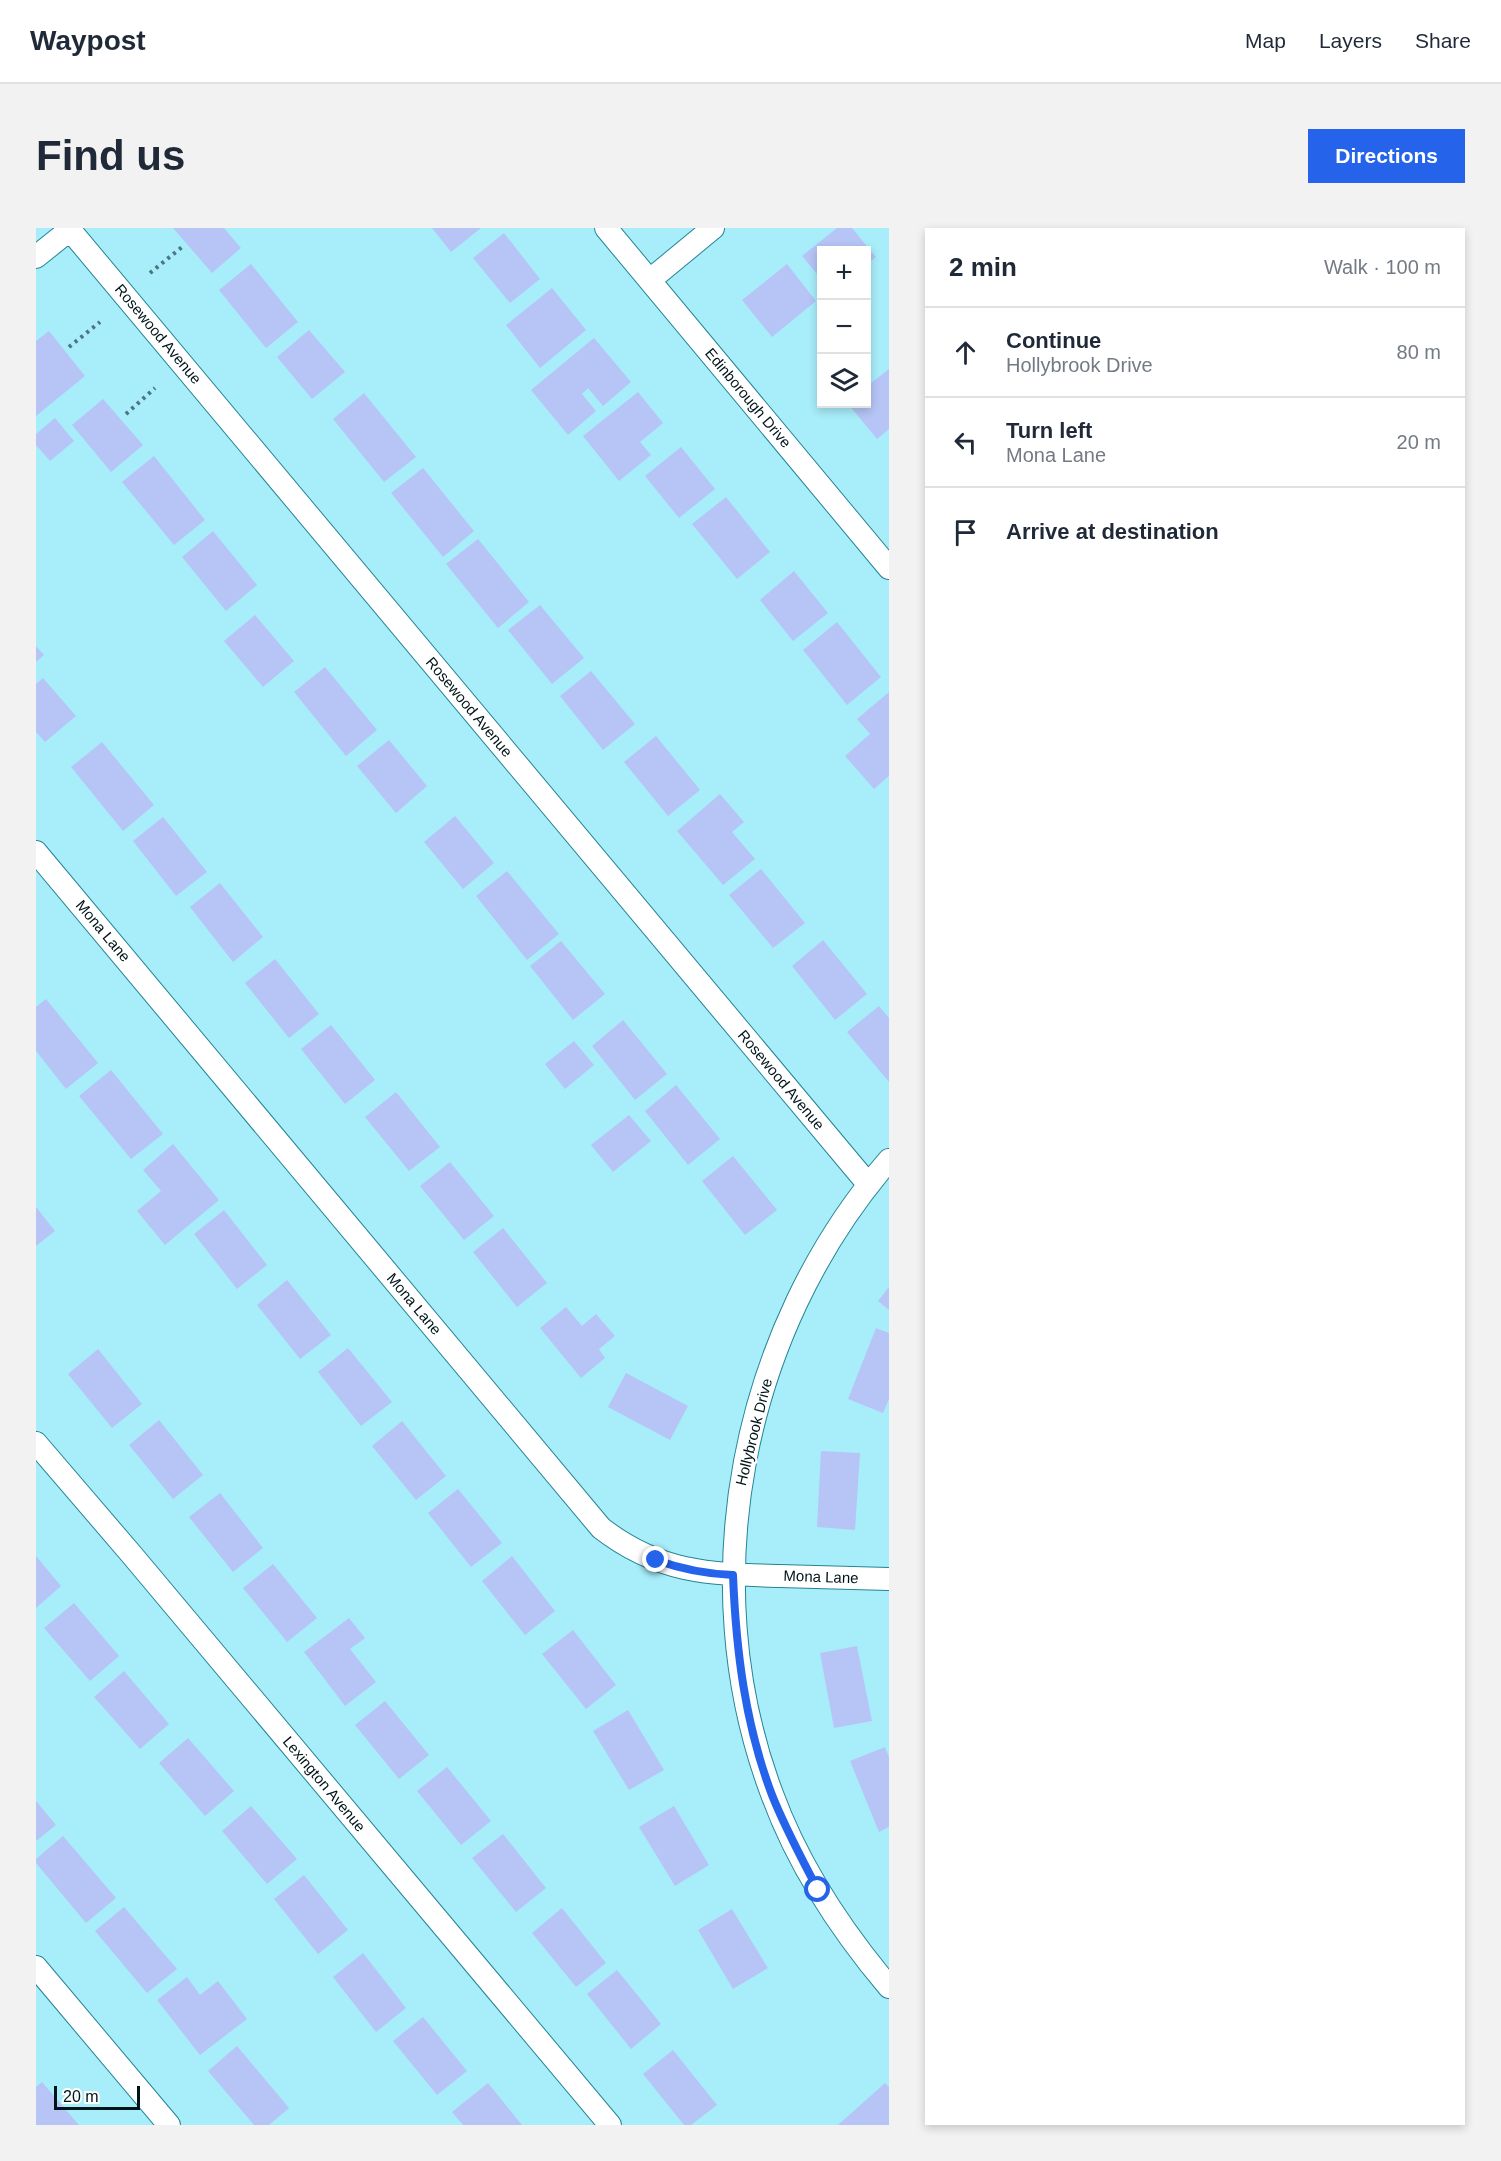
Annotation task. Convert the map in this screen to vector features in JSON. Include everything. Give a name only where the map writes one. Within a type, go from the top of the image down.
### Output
[{"type":"street","name":"Edinborough Drive","points":[[606,228],[889,568]]},
{"type":"street","points":[[650,280],[713,228]]},
{"type":"street","points":[[36,257],[71,229]]},
{"type":"street","name":"Rosewood Avenue","points":[[71,229],[868,1184]]},
{"type":"street","name":"Mona Lane","points":[[36,852],[601,1528],[618,1541],[675,1567],[733,1575],[889,1579]]},
{"type":"street","name":"Hollybrook Drive","points":[[889,1160],[868,1184],[841,1222],[819,1259],[777,1350],[760,1401],[740,1484],[733,1575],[735,1630],[740,1672],[758,1755],[772,1795],[818,1890],[853,1942],[889,1987]]},
{"type":"street","name":"Lexington Avenue","points":[[36,1443],[610,2125]]},
{"type":"street","points":[[36,1967],[169,2125]]},
{"type":"path","points":[[150,273],[182,247]]},
{"type":"path","points":[[69,347],[100,322]]},
{"type":"path","points":[[126,414],[155,388]]},
{"type":"building","points":[[173,228],[224,228],[241,248],[212,273]]},
{"type":"building","points":[[432,228],[481,228],[451,252]]},
{"type":"building","points":[[837,228],[852,228],[867,246],[817,246],[817,274],[802,256]]},
{"type":"building","points":[[504,233],[540,279],[510,303],[473,258]]},
{"type":"building","points":[[871,251],[876,257],[871,261]]},
{"type":"building","points":[[251,264],[298,322],[266,348],[219,290]]},
{"type":"building","points":[[787,264],[816,301],[772,337],[742,300]]},
{"type":"building","points":[[552,288],[586,330],[540,368],[506,325]]},
{"type":"building","points":[[309,330],[345,372],[312,399],[277,357]]},
{"type":"building","points":[[49,331],[85,376],[36,416],[36,341]]},
{"type":"building","points":[[594,338],[631,382],[603,406],[588,388],[582,394],[596,411],[568,435],[531,390]]},
{"type":"building","points":[[889,369],[889,429],[877,439],[851,408],[871,408],[871,383]]},
{"type":"building","points":[[638,392],[663,423],[640,442],[651,455],[619,481],[583,436]]},
{"type":"building","points":[[364,393],[416,457],[384,482],[333,419]]},
{"type":"building","points":[[103,399],[143,445],[111,472],[72,425]]},
{"type":"building","points":[[55,418],[74,441],[50,461],[36,445],[36,434]]},
{"type":"building","points":[[681,447],[715,489],[679,518],[645,476]]},
{"type":"building","points":[[154,456],[205,520],[174,545],[122,482]]},
{"type":"building","points":[[423,468],[474,531],[443,557],[391,493]]},
{"type":"building","points":[[726,497],[770,552],[737,579],[692,524]]},
{"type":"building","points":[[213,531],[257,585],[226,611],[182,557]]},
{"type":"building","points":[[478,539],[529,602],[498,628],[446,564]]},
{"type":"building","points":[[794,571],[828,613],[793,641],[760,600]]},
{"type":"building","points":[[540,605],[584,658],[552,684],[508,630]]},
{"type":"building","points":[[255,615],[294,661],[263,687],[224,641]]},
{"type":"building","points":[[837,622],[881,677],[847,705],[803,650]]},
{"type":"building","points":[[36,646],[44,655],[36,662]]},
{"type":"building","points":[[325,667],[377,730],[346,756],[294,692]]},
{"type":"building","points":[[591,671],[635,724],[603,750],[560,696]]},
{"type":"building","points":[[43,678],[76,716],[45,742],[36,732],[36,684]]},
{"type":"building","points":[[889,692],[889,776],[874,789],[845,756],[870,734],[857,719]]},
{"type":"building","points":[[656,736],[700,790],[668,816],[624,762]]},
{"type":"building","points":[[389,740],[427,786],[396,813],[357,766]]},
{"type":"building","points":[[102,742],[154,805],[123,831],[71,767]]},
{"type":"building","points":[[720,794],[744,822],[732,832],[755,859],[723,885],[677,831]]},
{"type":"building","points":[[455,816],[494,863],[463,889],[424,842]]},
{"type":"building","points":[[163,817],[207,872],[176,896],[133,841]]},
{"type":"building","points":[[761,869],[805,923],[773,948],[729,895]]},
{"type":"building","points":[[507,871],[559,934],[527,960],[476,896]]},
{"type":"building","points":[[220,883],[263,937],[233,962],[190,907]]},
{"type":"building","points":[[823,940],[867,994],[835,1020],[792,966]]},
{"type":"building","points":[[561,941],[605,994],[573,1020],[530,966]]},
{"type":"building","points":[[275,959],[319,1014],[289,1038],[245,983]]},
{"type":"building","points":[[46,999],[98,1063],[66,1089],[36,1051],[36,1007]]},
{"type":"building","points":[[879,1006],[889,1018],[889,1082],[847,1032]]},
{"type":"building","points":[[623,1020],[667,1074],[635,1100],[592,1046]]},
{"type":"building","points":[[331,1025],[375,1080],[345,1104],[301,1049]]},
{"type":"building","points":[[574,1041],[594,1065],[565,1089],[545,1064]]},
{"type":"building","points":[[111,1070],[163,1134],[131,1159],[79,1096]]},
{"type":"building","points":[[676,1085],[720,1139],[688,1165],[645,1111]]},
{"type":"building","points":[[396,1092],[440,1147],[409,1171],[365,1117]]},
{"type":"building","points":[[629,1115],[651,1141],[613,1172],[591,1145]]},
{"type":"building","points":[[173,1144],[219,1200],[165,1245],[137,1211],[161,1191],[143,1170]]},
{"type":"building","points":[[733,1156],[777,1210],[745,1235],[702,1181]]},
{"type":"building","points":[[450,1162],[494,1216],[464,1240],[420,1186]]},
{"type":"building","points":[[36,1207],[55,1231],[36,1246]]},
{"type":"building","points":[[224,1210],[267,1265],[237,1289],[194,1234]]},
{"type":"building","points":[[503,1228],[547,1283],[517,1307],[473,1252]]},
{"type":"building","points":[[287,1280],[331,1335],[300,1359],[257,1305]]},
{"type":"building","points":[[889,1287],[889,1310],[878,1301]]},
{"type":"building","points":[[566,1307],[582,1326],[596,1314],[615,1336],[599,1349],[605,1358],[581,1378],[540,1328]]},
{"type":"building","points":[[876,1328],[889,1333],[889,1399],[883,1413],[848,1399]]},
{"type":"building","points":[[348,1348],[392,1402],[361,1426],[318,1372]]},
{"type":"building","points":[[98,1349],[142,1404],[112,1428],[68,1374]]},
{"type":"building","points":[[626,1373],[688,1406],[670,1440],[608,1407]]},
{"type":"building","points":[[159,1420],[203,1475],[173,1499],[129,1445]]},
{"type":"building","points":[[402,1421],[446,1476],[416,1500],[372,1446]]},
{"type":"building","points":[[821,1451],[860,1453],[855,1530],[817,1527]]},
{"type":"building","points":[[458,1489],[502,1543],[471,1567],[428,1513]]},
{"type":"building","points":[[220,1493],[263,1548],[233,1572],[189,1517]]},
{"type":"building","points":[[36,1556],[61,1586],[36,1608]]},
{"type":"building","points":[[512,1556],[555,1611],[525,1635],[482,1581]]},
{"type":"building","points":[[273,1564],[317,1618],[287,1642],[243,1588]]},
{"type":"building","points":[[74,1603],[119,1656],[90,1681],[44,1628]]},
{"type":"building","points":[[349,1618],[365,1638],[350,1649],[376,1682],[345,1706],[304,1652]]},
{"type":"building","points":[[573,1630],[616,1685],[586,1709],[542,1654]]},
{"type":"building","points":[[857,1646],[872,1721],[834,1728],[820,1653]]},
{"type":"building","points":[[124,1671],[169,1724],[140,1749],[94,1697]]},
{"type":"building","points":[[385,1701],[429,1755],[399,1779],[355,1725]]},
{"type":"building","points":[[628,1710],[664,1770],[629,1790],[593,1731]]},
{"type":"building","points":[[188,1738],[234,1791],[205,1816],[159,1763]]},
{"type":"building","points":[[885,1747],[889,1757],[889,1827],[879,1832],[850,1761]]},
{"type":"building","points":[[447,1767],[491,1821],[461,1845],[417,1791]]},
{"type":"building","points":[[36,1801],[56,1825],[36,1841]]},
{"type":"building","points":[[251,1806],[297,1859],[267,1884],[222,1831]]},
{"type":"building","points":[[674,1806],[709,1865],[675,1886],[639,1827]]},
{"type":"building","points":[[503,1834],[546,1888],[516,1912],[472,1858]]},
{"type":"building","points":[[63,1836],[116,1898],[86,1923],[36,1863],[36,1859]]},
{"type":"building","points":[[304,1875],[348,1930],[318,1954],[274,1899]]},
{"type":"building","points":[[124,1907],[177,1969],[147,1993],[95,1931]]},
{"type":"building","points":[[562,1908],[606,1963],[576,1987],[532,1933]]},
{"type":"building","points":[[732,1909],[768,1968],[733,1989],[698,1930]]},
{"type":"building","points":[[363,1953],[406,2008],[376,2032],[333,1977]]},
{"type":"building","points":[[617,1970],[661,2024],[631,2049],[587,1994]]},
{"type":"building","points":[[187,1977],[200,1995],[218,1981],[247,2019],[200,2055],[157,2000]]},
{"type":"building","points":[[423,2017],[467,2071],[437,2095],[393,2041]]},
{"type":"building","points":[[237,2046],[289,2108],[269,2125],[254,2125],[208,2071]]},
{"type":"building","points":[[673,2050],[717,2105],[691,2125],[684,2125],[643,2074]]},
{"type":"building","points":[[42,2082],[79,2125],[36,2125],[36,2087]]},
{"type":"building","points":[[488,2083],[522,2125],[463,2125],[452,2112]]},
{"type":"building","points":[[885,2083],[889,2087],[889,2125],[838,2125]]},
{"type":"route","points":[[656,1560],[675,1567],[733,1575],[735,1630],[740,1672],[758,1755],[789,1834],[818,1890]]}]
